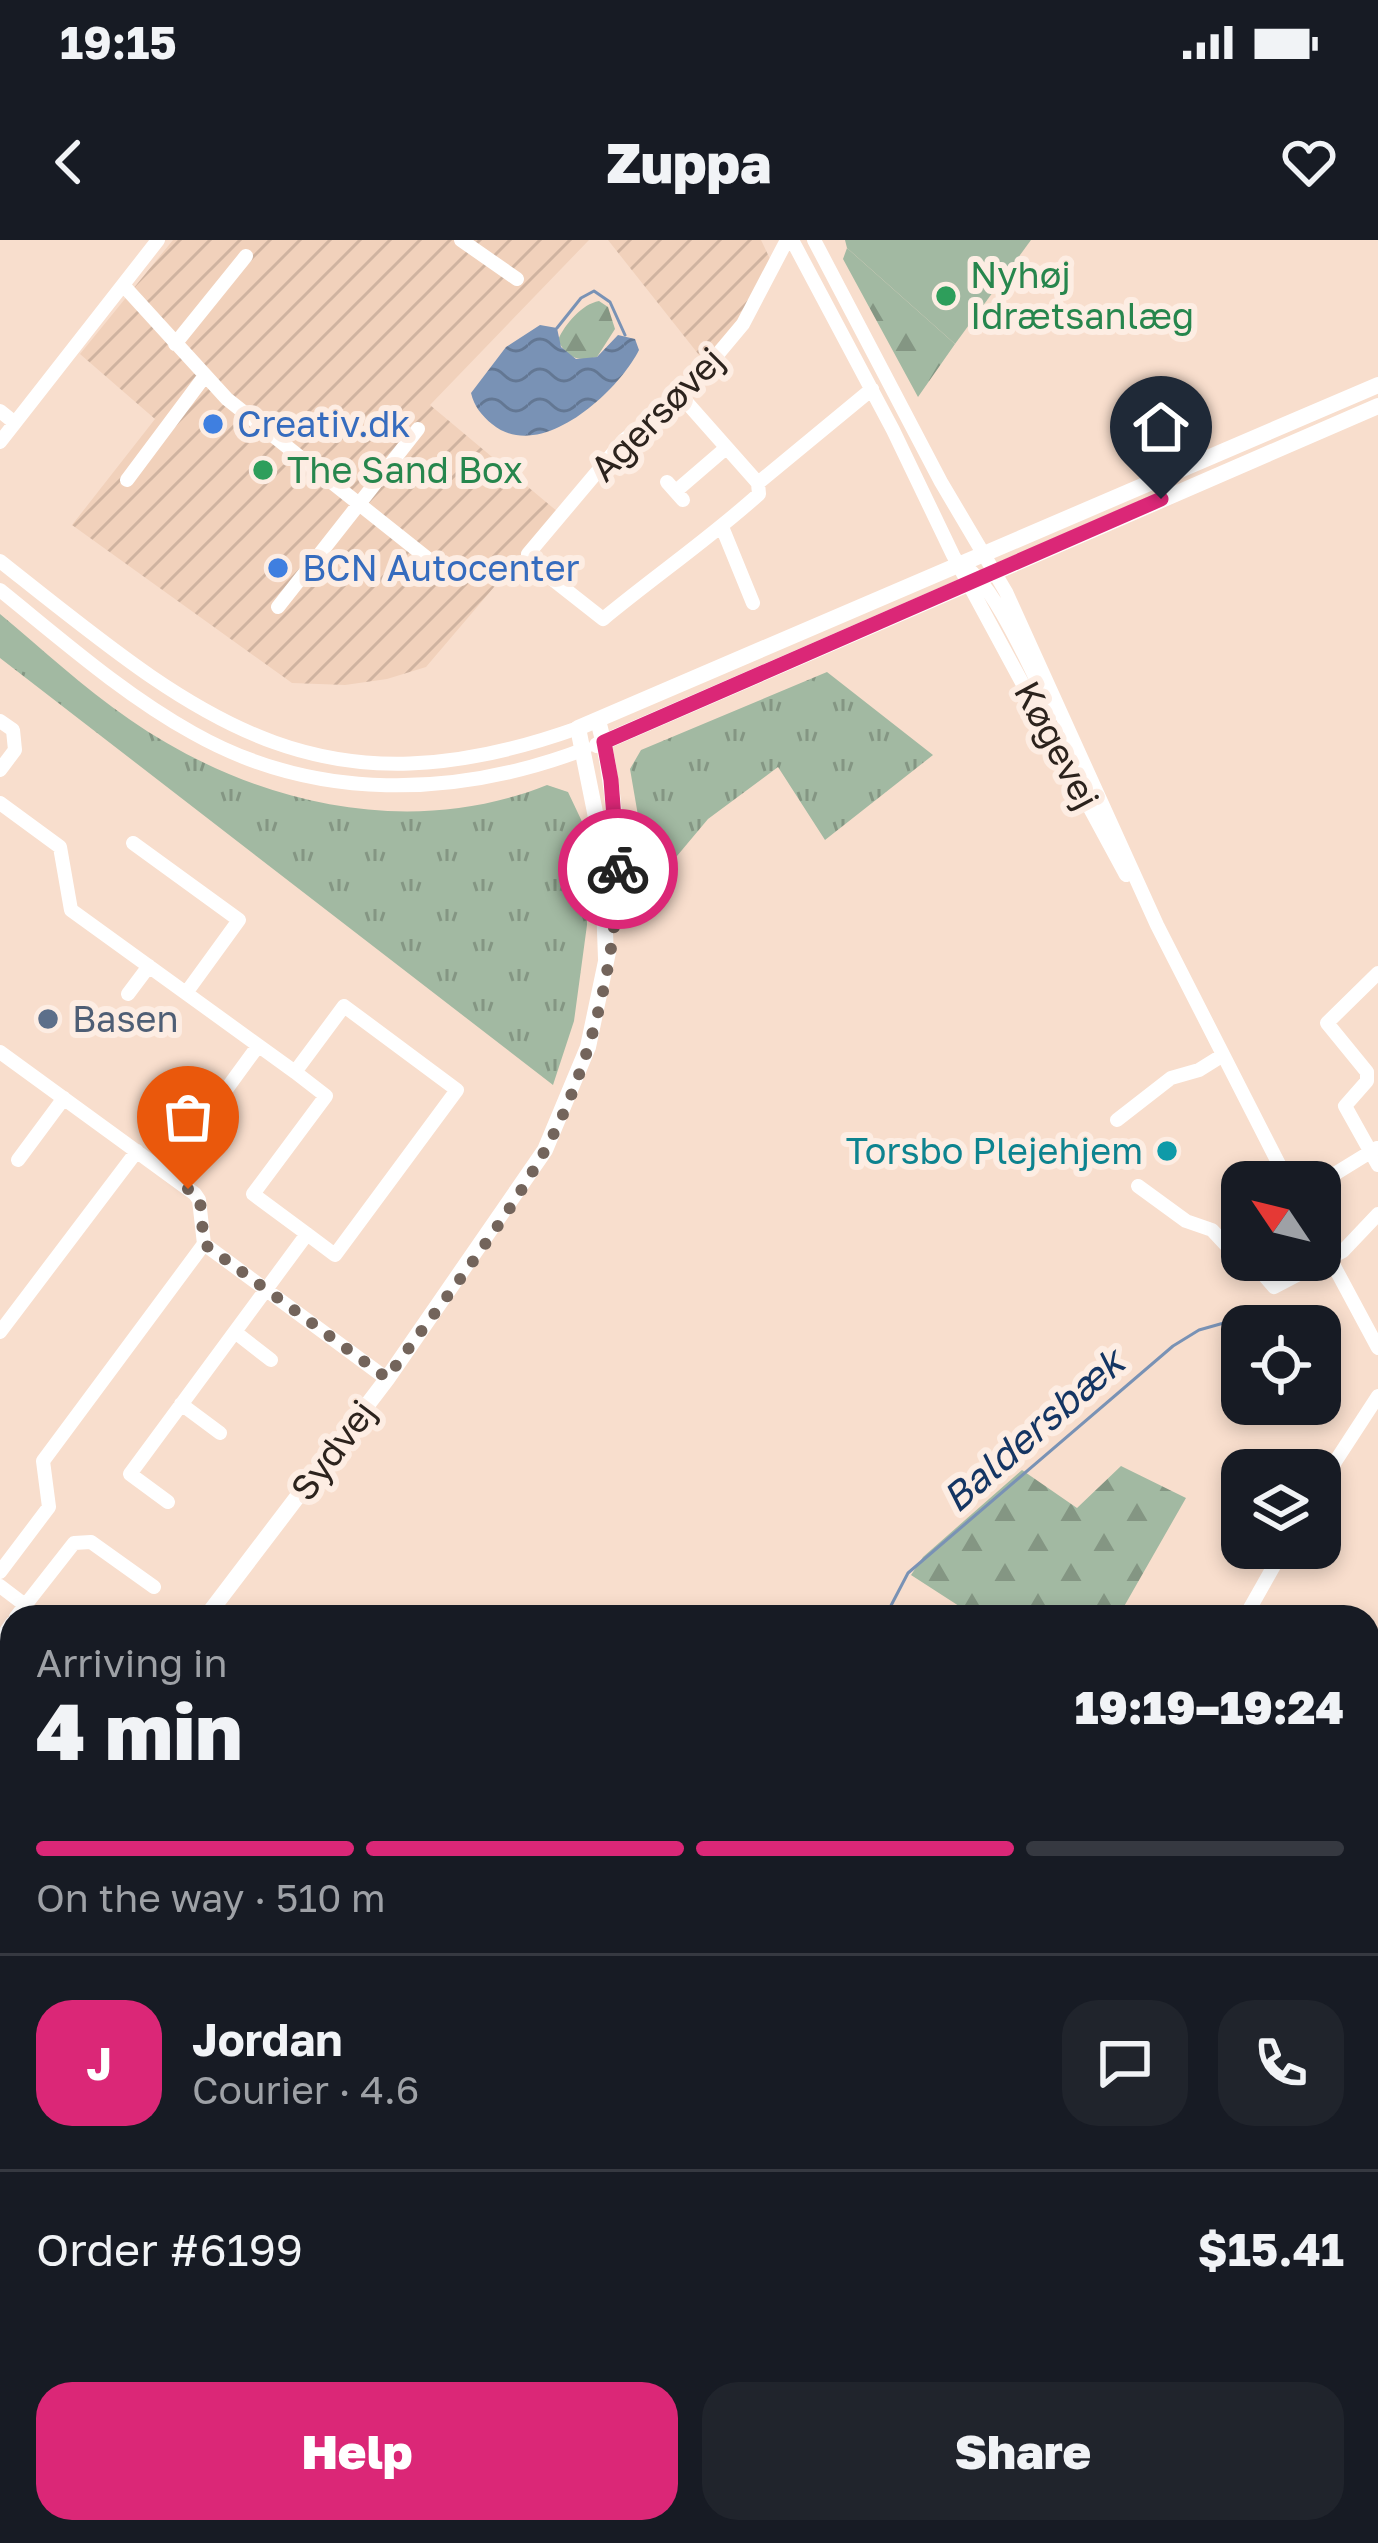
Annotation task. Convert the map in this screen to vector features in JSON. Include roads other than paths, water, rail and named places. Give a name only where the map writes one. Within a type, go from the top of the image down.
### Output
[{"type":"main road","points":[[578,728],[1378,385]]},
{"type":"main road","points":[[584,749],[1378,406]]},
{"type":"main road","name":"Sydvej","points":[[215,1605],[387,1378],[545,1150],[588,1047],[615,929],[618,869],[611,780],[598,720]]},
{"type":"main road","name":"Sydvej","points":[[578,728],[602,847],[606,959]]},
{"type":"street","points":[[0,442],[158,240]]},
{"type":"street","points":[[461,240],[517,279]]},
{"type":"street","points":[[800,242],[893,430],[981,576]]},
{"type":"street","points":[[800,242],[970,560]]},
{"type":"street","name":"Agersøvej","points":[[722,527],[677,557],[603,619],[528,560],[528,554],[624,440],[681,396],[743,324],[779,262],[800,242]]},
{"type":"street","points":[[175,344],[246,256]]},
{"type":"street","points":[[123,285],[204,377],[432,562]]},
{"type":"street","points":[[128,480],[204,377]]},
{"type":"street","points":[[758,484],[872,389]]},
{"type":"street","points":[[681,396],[758,484],[759,494],[722,527],[754,603]]},
{"type":"street","points":[[0,411],[16,423]]},
{"type":"street","points":[[278,608],[418,429]]},
{"type":"street","points":[[676,491],[727,448]]},
{"type":"street","name":"Køgevej","points":[[970,560],[1087,767],[1157,926],[1277,1161]]},
{"type":"street","points":[[0,561],[168,691],[229,726],[269,742],[351,761],[421,764],[511,751],[578,728]]},
{"type":"street","name":"Køgevej","points":[[981,576],[1131,885],[1157,926]]},
{"type":"street","points":[[0,590],[123,688],[194,734],[299,774],[387,787],[446,785],[516,773],[584,749]]},
{"type":"street","points":[[0,599],[70,646]]},
{"type":"street","points":[[0,721],[13,730],[15,750],[0,770]]},
{"type":"street","points":[[0,803],[60,847],[71,910],[326,1096],[254,1194],[335,1255],[457,1090],[344,1006],[295,1072]]},
{"type":"street","points":[[133,843],[239,920],[186,993]]},
{"type":"street","points":[[128,994],[148,966]]},
{"type":"street","points":[[1341,1172],[1376,1155],[1345,1106],[1368,1077],[1327,1024],[1378,973]]},
{"type":"street","points":[[166,1172],[258,1046]]},
{"type":"street","points":[[0,1052],[200,1200],[204,1244],[43,1461],[49,1507],[0,1572]]},
{"type":"street","points":[[1117,1120],[1171,1078],[1199,1070],[1223,1055]]},
{"type":"street","points":[[18,1151],[64,1099]]},
{"type":"street","points":[[172,1118],[195,1134]]},
{"type":"street","points":[[0,1332],[136,1151]]},
{"type":"street","points":[[1138,1186],[1221,1240]]},
{"type":"street","points":[[1341,1251],[1378,1214]]},
{"type":"street","points":[[168,1502],[130,1474],[308,1234]]},
{"type":"street","points":[[204,1244],[387,1378]]},
{"type":"street","points":[[1341,1279],[1378,1348]]},
{"type":"street","points":[[235,1332],[271,1360]]},
{"type":"street","points":[[1341,1453],[1378,1396]]},
{"type":"street","points":[[181,1404],[220,1433]]},
{"type":"street","points":[[26,1605],[74,1543],[91,1542],[154,1587]]},
{"type":"street","points":[[1252,1605],[1272,1569]]},
{"type":"water","points":[[540,325],[557,328],[561,347],[576,359],[597,357],[618,335],[635,339],[639,350],[614,385],[576,418],[532,435],[511,434],[485,418],[471,393],[506,347]]},
{"type":"waterway","points":[[557,328],[581,298],[594,291],[610,302],[625,335]]},
{"type":"waterway","name":"Baldersbæk","points":[[891,1605],[908,1573],[1173,1346],[1221,1324]]},
{"type":"place","name":"Nyhøj Idrætsanlæg","points":[[946,296]]},
{"type":"place","name":"Creativ.dk","points":[[213,424]]},
{"type":"place","name":"The Sand Box","points":[[263,470]]},
{"type":"place","name":"BCN Autocenter","points":[[278,568]]},
{"type":"place","name":"Basen","points":[[48,1019]]},
{"type":"place","name":"Torsbo Plejehjem","points":[[1167,1151]]}]
